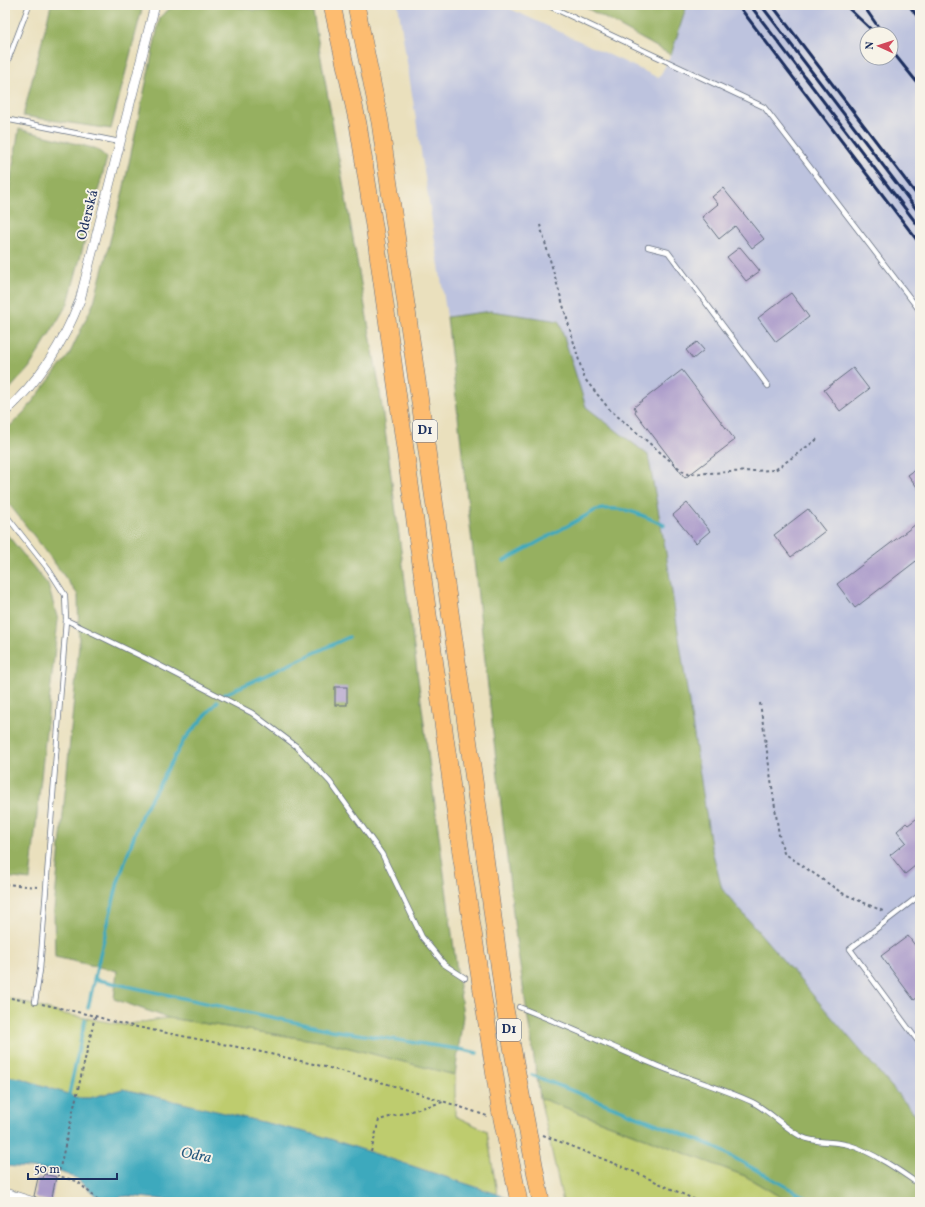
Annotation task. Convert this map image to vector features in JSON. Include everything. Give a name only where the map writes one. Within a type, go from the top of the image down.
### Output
[{"type":"highway","name":"D1","points":[[356,6],[381,129],[485,857],[505,1008],[541,1202]]},
{"type":"highway","name":"D1","points":[[334,11],[358,124],[375,232],[462,860],[500,1109],[519,1202]]},
{"type":"street","name":"Oderská","points":[[5,412],[20,397],[50,359],[74,316],[84,287],[154,5]]},
{"type":"street","points":[[5,1193],[34,1202]]},
{"type":"lane","points":[[5,68],[29,5]]},
{"type":"lane","points":[[547,5],[764,107],[920,311]]},
{"type":"lane","points":[[5,119],[120,142]]},
{"type":"lane","points":[[648,247],[668,252],[768,386]]},
{"type":"lane","points":[[5,514],[50,570],[65,595],[66,620],[40,970],[35,1002]]},
{"type":"lane","points":[[66,620],[147,659],[252,713],[296,746],[330,782],[382,854],[422,937],[445,965],[465,978]]},
{"type":"lane","points":[[920,895],[850,950],[920,1044]]},
{"type":"lane","points":[[519,1007],[565,1025],[654,1065],[753,1103],[801,1136],[816,1142],[829,1141],[849,1145],[864,1151],[896,1169],[920,1185]]},
{"type":"path","points":[[540,226],[584,378],[610,410],[686,474],[775,470],[819,438]]},
{"type":"path","points":[[760,703],[779,835],[784,853],[842,893],[894,915]]},
{"type":"path","points":[[5,884],[45,887]]},
{"type":"path","points":[[5,996],[95,1016],[144,1029],[291,1059],[337,1070],[444,1101],[487,1116]]},
{"type":"path","points":[[95,1016],[58,1176],[77,1181],[100,1202]]},
{"type":"path","points":[[371,1152],[378,1120],[444,1101]]},
{"type":"path","points":[[543,1135],[628,1169],[700,1202]]},
{"type":"shaded area","points":[[398,5],[502,5],[659,78],[671,55],[687,5],[920,5],[920,1120],[722,889],[711,846],[666,553],[648,455],[586,407],[559,321],[491,311],[447,317]]},
{"type":"green space","points":[[51,5],[143,5],[111,129],[23,116]]},
{"type":"green space","points":[[174,5],[229,5],[267,11],[290,5],[312,7],[379,385],[463,1016],[455,1075],[326,1042],[168,1018],[114,999],[117,971],[55,957],[54,910],[79,645],[78,595],[5,499],[5,431],[25,411],[69,355],[94,302],[123,191],[160,17]]},
{"type":"green space","points":[[581,5],[687,5],[671,55]]},
{"type":"green space","points":[[19,129],[97,149],[107,158],[68,303],[29,368],[5,394],[5,214]]},
{"type":"green space","points":[[491,311],[559,321],[586,407],[648,455],[666,553],[711,846],[722,889],[920,1120],[920,1202],[789,1202],[745,1176],[540,1098],[516,940],[447,317]]},
{"type":"green space","points":[[5,532],[48,585],[58,620],[30,880],[5,877]]},
{"type":"green space","points":[[5,997],[63,1014],[124,1025],[168,1018],[326,1042],[455,1075],[455,1116],[487,1131],[497,1194],[321,1136],[123,1089],[90,1098],[79,1098],[20,1078],[5,1076]]},
{"type":"green space","points":[[540,1098],[745,1176],[789,1202],[563,1202]]},
{"type":"water","name":"Odra","points":[[5,1076],[20,1078],[79,1098],[90,1098],[123,1089],[321,1136],[497,1194],[516,1202],[190,1202],[128,1196],[120,1197],[118,1202],[103,1202],[76,1178],[55,1170],[5,1166]]},
{"type":"building","points":[[723,188],[764,239],[752,248],[735,226],[719,239],[702,217],[718,204],[712,197]]},
{"type":"building","points":[[740,247],[760,271],[746,281],[727,257]]},
{"type":"building","points":[[791,293],[809,317],[776,342],[758,318]]},
{"type":"building","points":[[697,342],[704,350],[693,359],[686,350]]},
{"type":"building","points":[[853,368],[869,389],[840,411],[824,390]]},
{"type":"building","points":[[682,370],[735,440],[685,478],[635,412],[636,410],[634,407]]},
{"type":"building","points":[[920,466],[920,491],[908,475]]},
{"type":"building","points":[[687,503],[710,531],[696,543],[673,515]]},
{"type":"building","points":[[808,509],[825,531],[791,557],[774,535]]},
{"type":"building","points":[[920,521],[920,558],[855,608],[837,584]]},
{"type":"building","points":[[335,687],[347,687],[347,705],[335,705]]},
{"type":"building","points":[[920,816],[920,862],[905,874],[890,855],[906,842],[897,831],[906,823],[908,825]]},
{"type":"building","points":[[908,936],[920,952],[920,996],[914,1000],[881,956]]},
{"type":"building","points":[[44,1174],[56,1177],[51,1202],[34,1196],[38,1178],[43,1179]]},
{"type":"waterway","points":[[504,561],[596,510],[623,510],[639,514],[664,525]]},
{"type":"waterway","points":[[223,695],[349,637]]},
{"type":"waterway","points":[[88,1008],[118,882],[141,816],[184,740],[218,701]]},
{"type":"waterway","points":[[94,979],[331,1030],[477,1053]]},
{"type":"waterway","points":[[68,1099],[85,1020]]},
{"type":"waterway","points":[[532,1075],[713,1146],[814,1202]]},
{"type":"railway","points":[[738,5],[920,244]]},
{"type":"railway","points":[[750,5],[920,228]]},
{"type":"railway","points":[[761,5],[920,214]]},
{"type":"railway","points":[[772,5],[920,199]]},
{"type":"railway","points":[[845,5],[867,26]]},
{"type":"railway","points":[[863,5],[877,26]]},
{"type":"railway","points":[[909,5],[920,20]]},
{"type":"railway","points":[[899,60],[920,86]]}]
